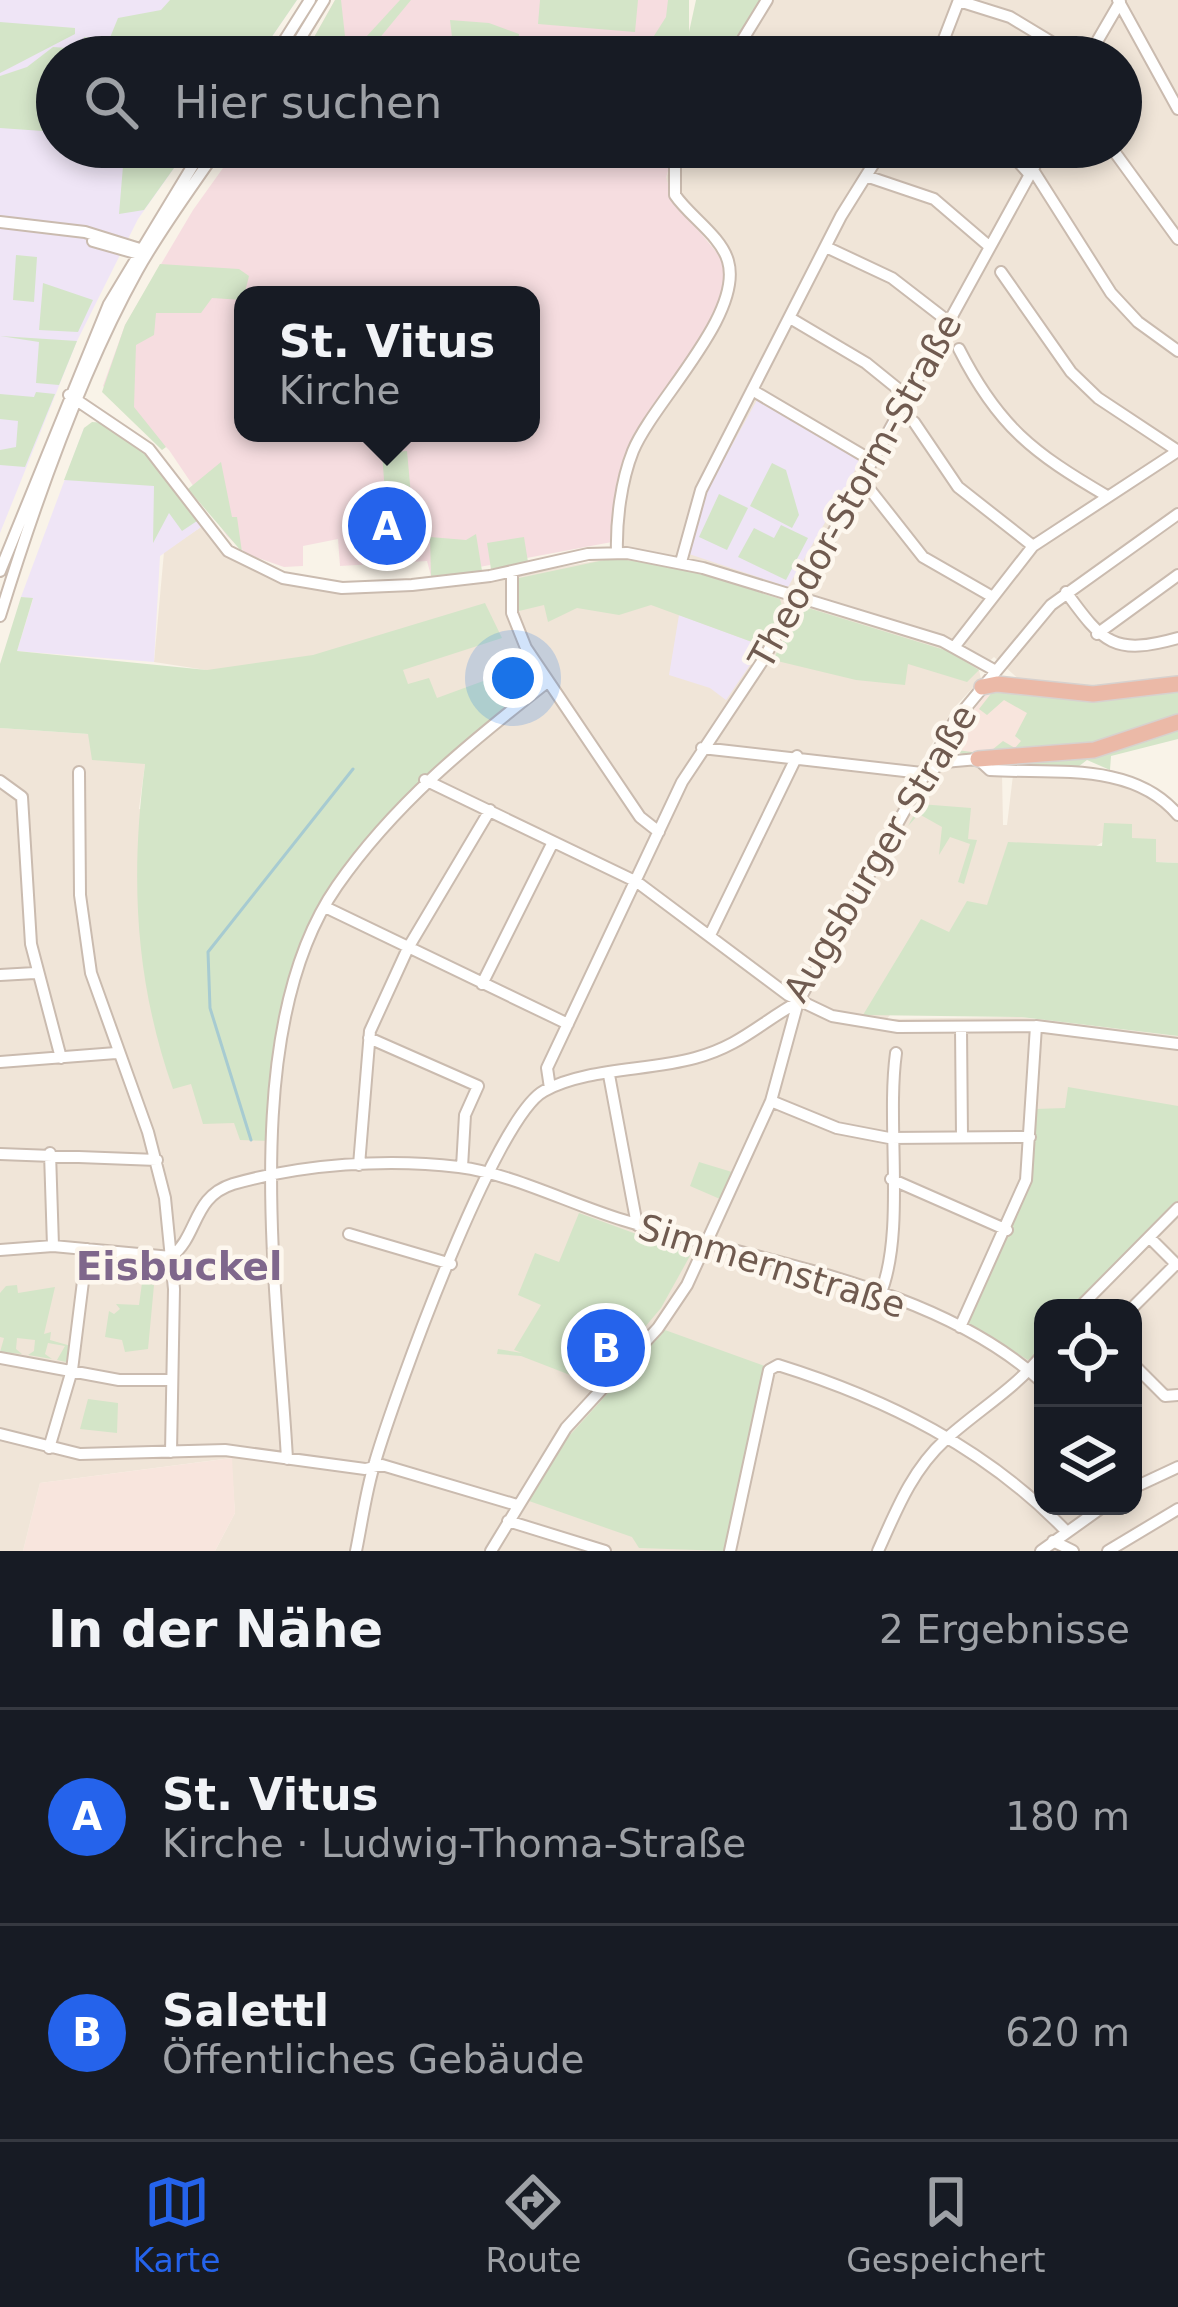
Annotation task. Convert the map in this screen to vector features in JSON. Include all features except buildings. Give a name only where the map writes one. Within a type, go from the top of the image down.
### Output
[{"type":"highway","points":[[996,671],[1044,692]]},
{"type":"highway","points":[[982,687],[997,684],[1044,692],[1106,694],[1178,684]]},
{"type":"highway","points":[[969,759],[1094,750],[1178,722]]},
{"type":"street","points":[[287,36],[310,0]]},
{"type":"street","points":[[302,36],[324,0]]},
{"type":"street","points":[[745,36],[767,0]]},
{"type":"street","points":[[945,36],[959,1],[1010,17],[1034,36]]},
{"type":"street","points":[[1100,36],[1120,1]]},
{"type":"street","points":[[1120,1],[1139,36]]},
{"type":"street","points":[[1142,42],[1178,110]]},
{"type":"street","points":[[0,616],[109,304],[191,168]]},
{"type":"street","points":[[0,571],[142,251],[203,168]]},
{"type":"street","points":[[617,553],[632,454],[715,321],[727,284],[725,255],[675,195],[675,168]]},
{"type":"street","points":[[681,562],[701,490],[871,168]]},
{"type":"street","name":"Theodor-Storm-Straße","points":[[550,1088],[547,1068],[703,748],[763,660],[857,482],[1034,168]]},
{"type":"street","points":[[1040,168],[1111,293],[1178,352]]},
{"type":"street","points":[[1127,168],[1178,239]]},
{"type":"street","points":[[866,176],[934,200],[990,247]]},
{"type":"street","points":[[0,226],[50,230],[142,251]]},
{"type":"street","points":[[826,247],[892,278],[949,322]]},
{"type":"street","points":[[955,646],[1033,546],[1178,451],[1098,398],[1071,372],[1001,272]]},
{"type":"street","points":[[109,304],[114,320]]},
{"type":"street","points":[[790,318],[866,363],[908,397]]},
{"type":"street","points":[[959,349],[1000,421],[1029,448],[1107,496]]},
{"type":"street","points":[[752,390],[871,460]]},
{"type":"street","points":[[74,400],[137,439],[220,544],[260,570],[310,585],[354,588],[512,572],[617,553],[681,562],[955,646],[996,671]]},
{"type":"street","points":[[914,422],[959,488],[1033,546]]},
{"type":"street","points":[[857,482],[872,491],[922,557],[992,596]]},
{"type":"street","name":"Augsburger Straße","points":[[488,1174],[529,1100],[550,1088],[715,1052],[798,1002],[919,777],[982,687],[1066,592],[1178,514]]},
{"type":"street","points":[[512,572],[512,613],[546,683],[640,817],[659,832]]},
{"type":"street","points":[[1097,634],[1178,575]]},
{"type":"street","points":[[1066,592],[1097,634],[1129,649],[1178,638]]},
{"type":"street","points":[[287,1460],[270,1178],[287,1006],[325,908],[425,780],[546,683]]},
{"type":"street","points":[[943,738],[947,752],[990,770],[1137,783],[1178,815]]},
{"type":"street","points":[[703,748],[797,756],[919,777],[933,767],[969,759]]},
{"type":"street","points":[[710,935],[797,756]]},
{"type":"street","points":[[79,772],[82,927],[97,998],[157,1160],[171,1257],[171,1452]]},
{"type":"street","points":[[425,780],[637,882],[798,1002],[859,1023],[1036,1026],[1178,1044]]},
{"type":"street","points":[[0,781],[15,787],[24,805],[26,898],[35,973],[61,1058]]},
{"type":"street","points":[[359,1165],[369,1038],[408,948],[490,810]]},
{"type":"street","points":[[482,984],[553,842]]},
{"type":"street","points":[[325,908],[568,1024]]},
{"type":"street","points":[[0,974],[35,973]]},
{"type":"street","points":[[491,1551],[566,1428],[658,1328],[707,1247],[771,1101],[798,1002]]},
{"type":"street","points":[[775,1020],[792,1028]]},
{"type":"street","points":[[961,1328],[1026,1180],[1036,1026]]},
{"type":"street","points":[[961,1028],[962,1138]]},
{"type":"street","points":[[369,1038],[478,1086],[465,1114],[462,1167]]},
{"type":"street","points":[[0,1062],[116,1053]]},
{"type":"street","points":[[880,1295],[889,1251],[889,1138],[896,1053]]},
{"type":"street","points":[[609,1075],[637,1225]]},
{"type":"street","points":[[771,1101],[837,1128],[889,1138],[1030,1137]]},
{"type":"street","points":[[50,1153],[53,1246]]},
{"type":"street","points":[[0,1154],[157,1160]]},
{"type":"street","name":"Simmernstraße","points":[[171,1257],[206,1199],[234,1184],[359,1165],[462,1167],[707,1247],[805,1269],[880,1295],[961,1328],[1034,1374]]},
{"type":"street","points":[[356,1551],[373,1467],[488,1174]]},
{"type":"street","points":[[891,1179],[1007,1230]]},
{"type":"street","points":[[1088,1299],[1178,1208]]},
{"type":"street","points":[[349,1234],[451,1264]]},
{"type":"street","points":[[1141,1299],[1177,1265],[1150,1238]]},
{"type":"street","points":[[0,1250],[53,1246],[171,1257]]},
{"type":"street","points":[[49,1448],[72,1370],[87,1249]]},
{"type":"street","points":[[0,1358],[119,1380],[168,1380]]},
{"type":"street","points":[[878,1551],[907,1489],[949,1436],[1034,1365]]},
{"type":"street","points":[[730,1551],[772,1366],[868,1396],[949,1436],[1005,1476],[1066,1531]]},
{"type":"street","points":[[1142,1373],[1165,1396],[1178,1394]]},
{"type":"street","points":[[0,1434],[49,1448],[118,1456],[236,1451],[373,1467],[424,1474],[517,1504]]},
{"type":"street","points":[[1142,1482],[1178,1467]]},
{"type":"street","points":[[1108,1551],[1178,1509]]},
{"type":"street","points":[[1041,1551],[1090,1515]]},
{"type":"street","points":[[508,1521],[605,1551]]},
{"type":"street","points":[[1053,1541],[1073,1551]]},
{"type":"shaded area","points":[[0,0],[297,0],[272,36],[36,36],[36,168],[174,168],[138,219],[77,341],[0,533]]},
{"type":"shaded area","points":[[335,0],[689,0],[691,36],[315,36]]},
{"type":"shaded area","points":[[760,0],[1178,0],[1178,679],[1121,689],[1023,683],[994,657],[979,670],[981,679],[953,709],[923,759],[939,767],[971,764],[1002,773],[1003,825],[1007,825],[1013,775],[1111,780],[1136,787],[1178,821],[1178,863],[1155,862],[1132,838],[1132,825],[949,932],[887,1019],[1020,1017],[1178,1036],[1178,1551],[215,1551],[235,1513],[231,1458],[40,1483],[23,1551],[0,1551],[0,728],[88,734],[145,764],[139,809],[394,808],[427,771],[206,670],[154,662],[164,552],[201,527],[241,564],[292,585],[333,593],[430,590],[613,558],[629,450],[718,251],[674,201],[666,179],[669,168],[1142,168],[1142,36],[737,36]]},
{"type":"shaded area","points":[[223,168],[669,168],[666,178],[674,201],[723,260],[724,284],[712,321],[629,450],[612,542],[431,576],[427,561],[340,566],[338,539],[303,546],[303,566],[284,567],[247,554],[227,536],[169,450],[103,386],[125,325]]},
{"type":"shaded area","points":[[757,400],[862,458],[788,587],[689,554],[706,492]]},
{"type":"shaded area","points":[[97,422],[155,465],[201,527],[160,556],[154,662],[17,651],[33,599],[21,597],[84,428]]},
{"type":"shaded area","points":[[679,615],[763,646],[726,700],[710,688],[669,675]]},
{"type":"shaded area","points":[[993,686],[1040,719],[1017,756],[950,752],[947,742]]},
{"type":"shaded area","points":[[232,1458],[235,1513],[215,1551],[23,1551],[40,1483]]},
{"type":"green space","points":[[170,0],[297,0],[272,36],[111,36],[118,18],[161,10]]},
{"type":"green space","points":[[335,0],[341,0],[345,36],[315,36]]},
{"type":"green space","points":[[400,0],[411,0],[381,36],[367,36]]},
{"type":"green space","points":[[540,0],[638,0],[635,32],[538,24]]},
{"type":"green space","points":[[668,0],[689,0],[689,32],[696,0],[760,0],[738,36],[654,36],[666,17]]},
{"type":"green space","points":[[450,20],[489,23],[519,34],[519,36],[452,36]]},
{"type":"green space","points":[[0,22],[75,28],[71,36],[36,36],[36,54],[0,73]]},
{"type":"green space","points":[[36,60],[36,131],[0,128],[0,76]]},
{"type":"green space","points":[[123,168],[174,168],[144,210],[119,214]]},
{"type":"green space","points":[[16,255],[37,257],[34,302],[13,300]]},
{"type":"green space","points":[[160,264],[239,269],[249,276],[246,286],[234,286],[234,299],[212,298],[201,313],[156,313],[154,335],[136,345],[134,407],[166,447],[162,450],[102,392],[125,325]]},
{"type":"green space","points":[[43,283],[93,300],[78,332],[39,330]]},
{"type":"green space","points":[[0,336],[77,341],[59,385],[36,383],[39,342]]},
{"type":"green space","points":[[36,392],[55,394],[25,467],[0,465],[0,450],[16,447],[18,421],[0,419],[0,394],[34,397]]},
{"type":"green space","points":[[92,422],[124,433],[138,445],[197,521],[182,531],[169,513],[153,543],[154,486],[64,480],[84,428]]},
{"type":"green space","points":[[407,451],[413,517],[387,519],[382,453]]},
{"type":"green space","points":[[221,462],[232,517],[237,517],[242,552],[188,489]]},
{"type":"green space","points":[[772,463],[786,470],[799,515],[792,528],[750,506]]},
{"type":"green space","points":[[719,494],[748,508],[727,550],[699,537]]},
{"type":"green space","points":[[781,525],[808,538],[786,580],[738,557],[754,528],[774,538]]},
{"type":"green space","points":[[476,534],[482,571],[431,576],[430,537],[466,540]]},
{"type":"green space","points":[[524,537],[528,562],[491,569],[487,543]]},
{"type":"green space","points":[[614,558],[691,570],[780,599],[782,606],[763,646],[651,605],[619,615],[577,608],[548,622],[544,605],[519,611],[516,618],[519,578]]},
{"type":"green space","points":[[21,597],[33,598],[17,651],[207,670],[313,655],[485,603],[502,638],[403,670],[408,684],[429,678],[437,698],[486,680],[491,687],[496,684],[511,706],[404,801],[345,873],[320,913],[280,1019],[270,1141],[240,1140],[234,1123],[203,1124],[191,1084],[173,1089],[150,1009],[139,929],[138,848],[145,764],[92,760],[88,734],[0,728],[0,664]]},
{"type":"green space","points":[[805,607],[948,651],[979,670],[967,682],[908,664],[905,685],[856,680],[773,660],[797,612]]},
{"type":"green space","points":[[1178,689],[1178,717],[1116,741],[1004,755],[962,754],[949,749],[987,754],[1003,741],[1015,748],[1021,741],[1015,736],[1027,713],[1004,700],[987,715],[979,709],[993,691]]},
{"type":"green space","points":[[1178,726],[1178,739],[1111,756],[1110,770],[1087,760],[1074,770],[987,764],[1087,757]]},
{"type":"green space","points":[[920,804],[971,808],[968,839],[977,840],[964,884],[958,882],[970,844],[950,837],[939,855],[942,827],[919,814],[908,826]]},
{"type":"green space","points":[[1104,823],[1132,824],[1132,838],[1156,839],[1156,862],[1178,863],[1178,1036],[1021,1017],[863,1015],[921,919],[949,932],[967,901],[987,905],[1008,842],[1102,846]]},
{"type":"green space","points":[[1068,1087],[1178,1106],[1178,1203],[1084,1299],[1034,1299],[1034,1355],[1028,1360],[967,1323],[1023,1202],[1035,1109],[1065,1108]]},
{"type":"green space","points":[[699,1162],[732,1172],[720,1199],[690,1186]]},
{"type":"green space","points":[[579,1213],[691,1254],[661,1308],[596,1385],[521,1356],[497,1354],[498,1349],[522,1353],[514,1350],[541,1305],[518,1295],[535,1253],[559,1262]]},
{"type":"green space","points":[[142,1283],[154,1285],[148,1349],[125,1352],[122,1340],[105,1337],[109,1311],[114,1314],[120,1309],[116,1304],[139,1305]]},
{"type":"green space","points":[[17,1285],[18,1293],[55,1287],[44,1334],[51,1332],[50,1340],[71,1346],[66,1362],[57,1360],[65,1346],[48,1343],[45,1354],[52,1359],[28,1355],[34,1351],[35,1340],[17,1338],[16,1349],[22,1354],[0,1352],[4,1338],[0,1337],[0,1293],[6,1286]]},
{"type":"green space","points":[[665,1330],[765,1366],[726,1551],[639,1548],[632,1537],[529,1501],[560,1446]]},
{"type":"green space","points":[[88,1399],[118,1403],[117,1433],[80,1429]]},
{"type":"waterway","points":[[251,1140],[210,1008],[208,952],[353,769]]},
{"type":"place","name":"St. Vitus","points":[[387,526]]},
{"type":"place","name":"Salettl","points":[[606,1348]]},
{"type":"district","name":"Eisbuckel","points":[[179,1266]]}]
